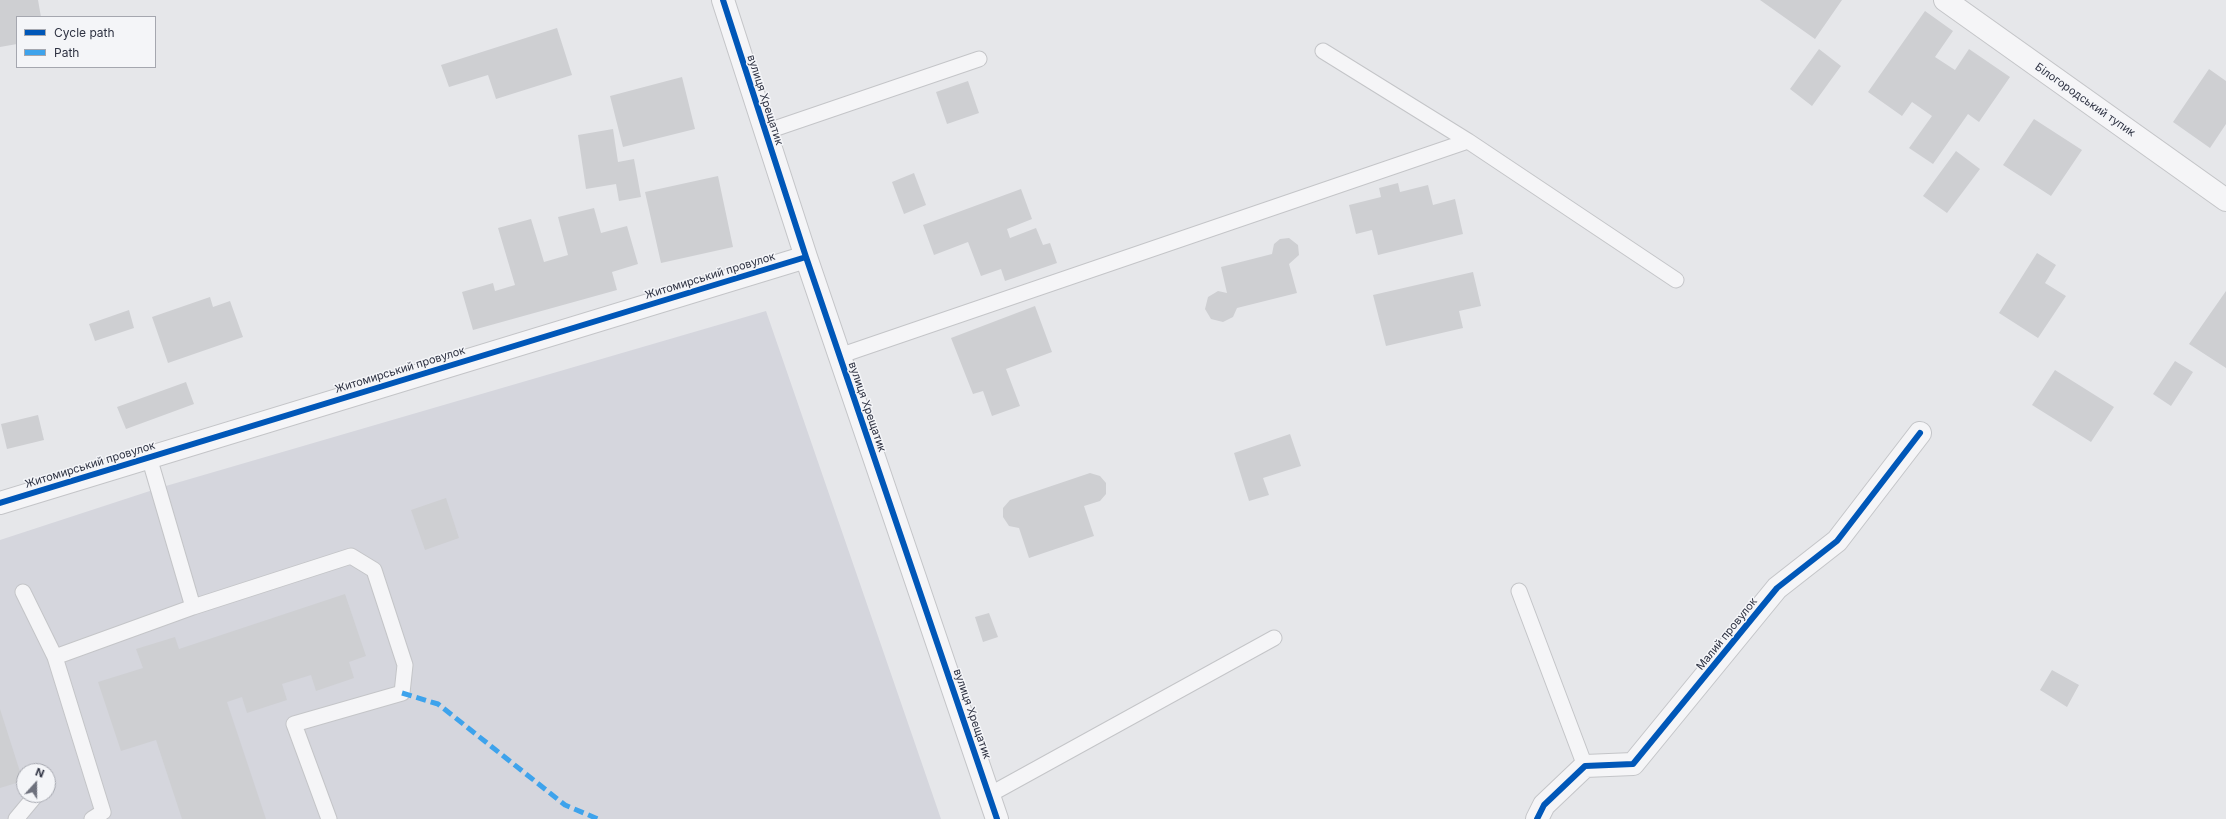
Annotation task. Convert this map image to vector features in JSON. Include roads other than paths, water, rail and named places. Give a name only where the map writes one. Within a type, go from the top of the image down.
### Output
[{"type":"street","name":"вулиця Хрещатик","points":[[723,0],[806,258],[997,819]]},
{"type":"street","name":"Білогородський тупик","points":[[1945,0],[2226,200]]},
{"type":"street","name":"Житомирський провулок","points":[[0,503],[806,258]]},
{"type":"street","name":"Малий провулок","points":[[1585,766],[1633,764],[1777,588],[1837,541],[1920,433]]},
{"type":"street","points":[[1537,819],[1544,805],[1585,766]]},
{"type":"lane","points":[[1323,51],[1468,141],[1676,280]]},
{"type":"lane","points":[[765,132],[978,59]]},
{"type":"lane","points":[[839,356],[1468,141]]},
{"type":"lane","points":[[149,457],[193,607]]},
{"type":"lane","points":[[55,657],[193,607],[350,556],[374,570],[405,665],[402,693],[294,724],[329,819]]},
{"type":"lane","points":[[1519,591],[1585,766]]},
{"type":"lane","points":[[23,592],[55,657],[103,812],[92,819]]},
{"type":"lane","points":[[989,795],[1274,638]]},
{"type":"lane","points":[[16,819],[29,803]]}]
